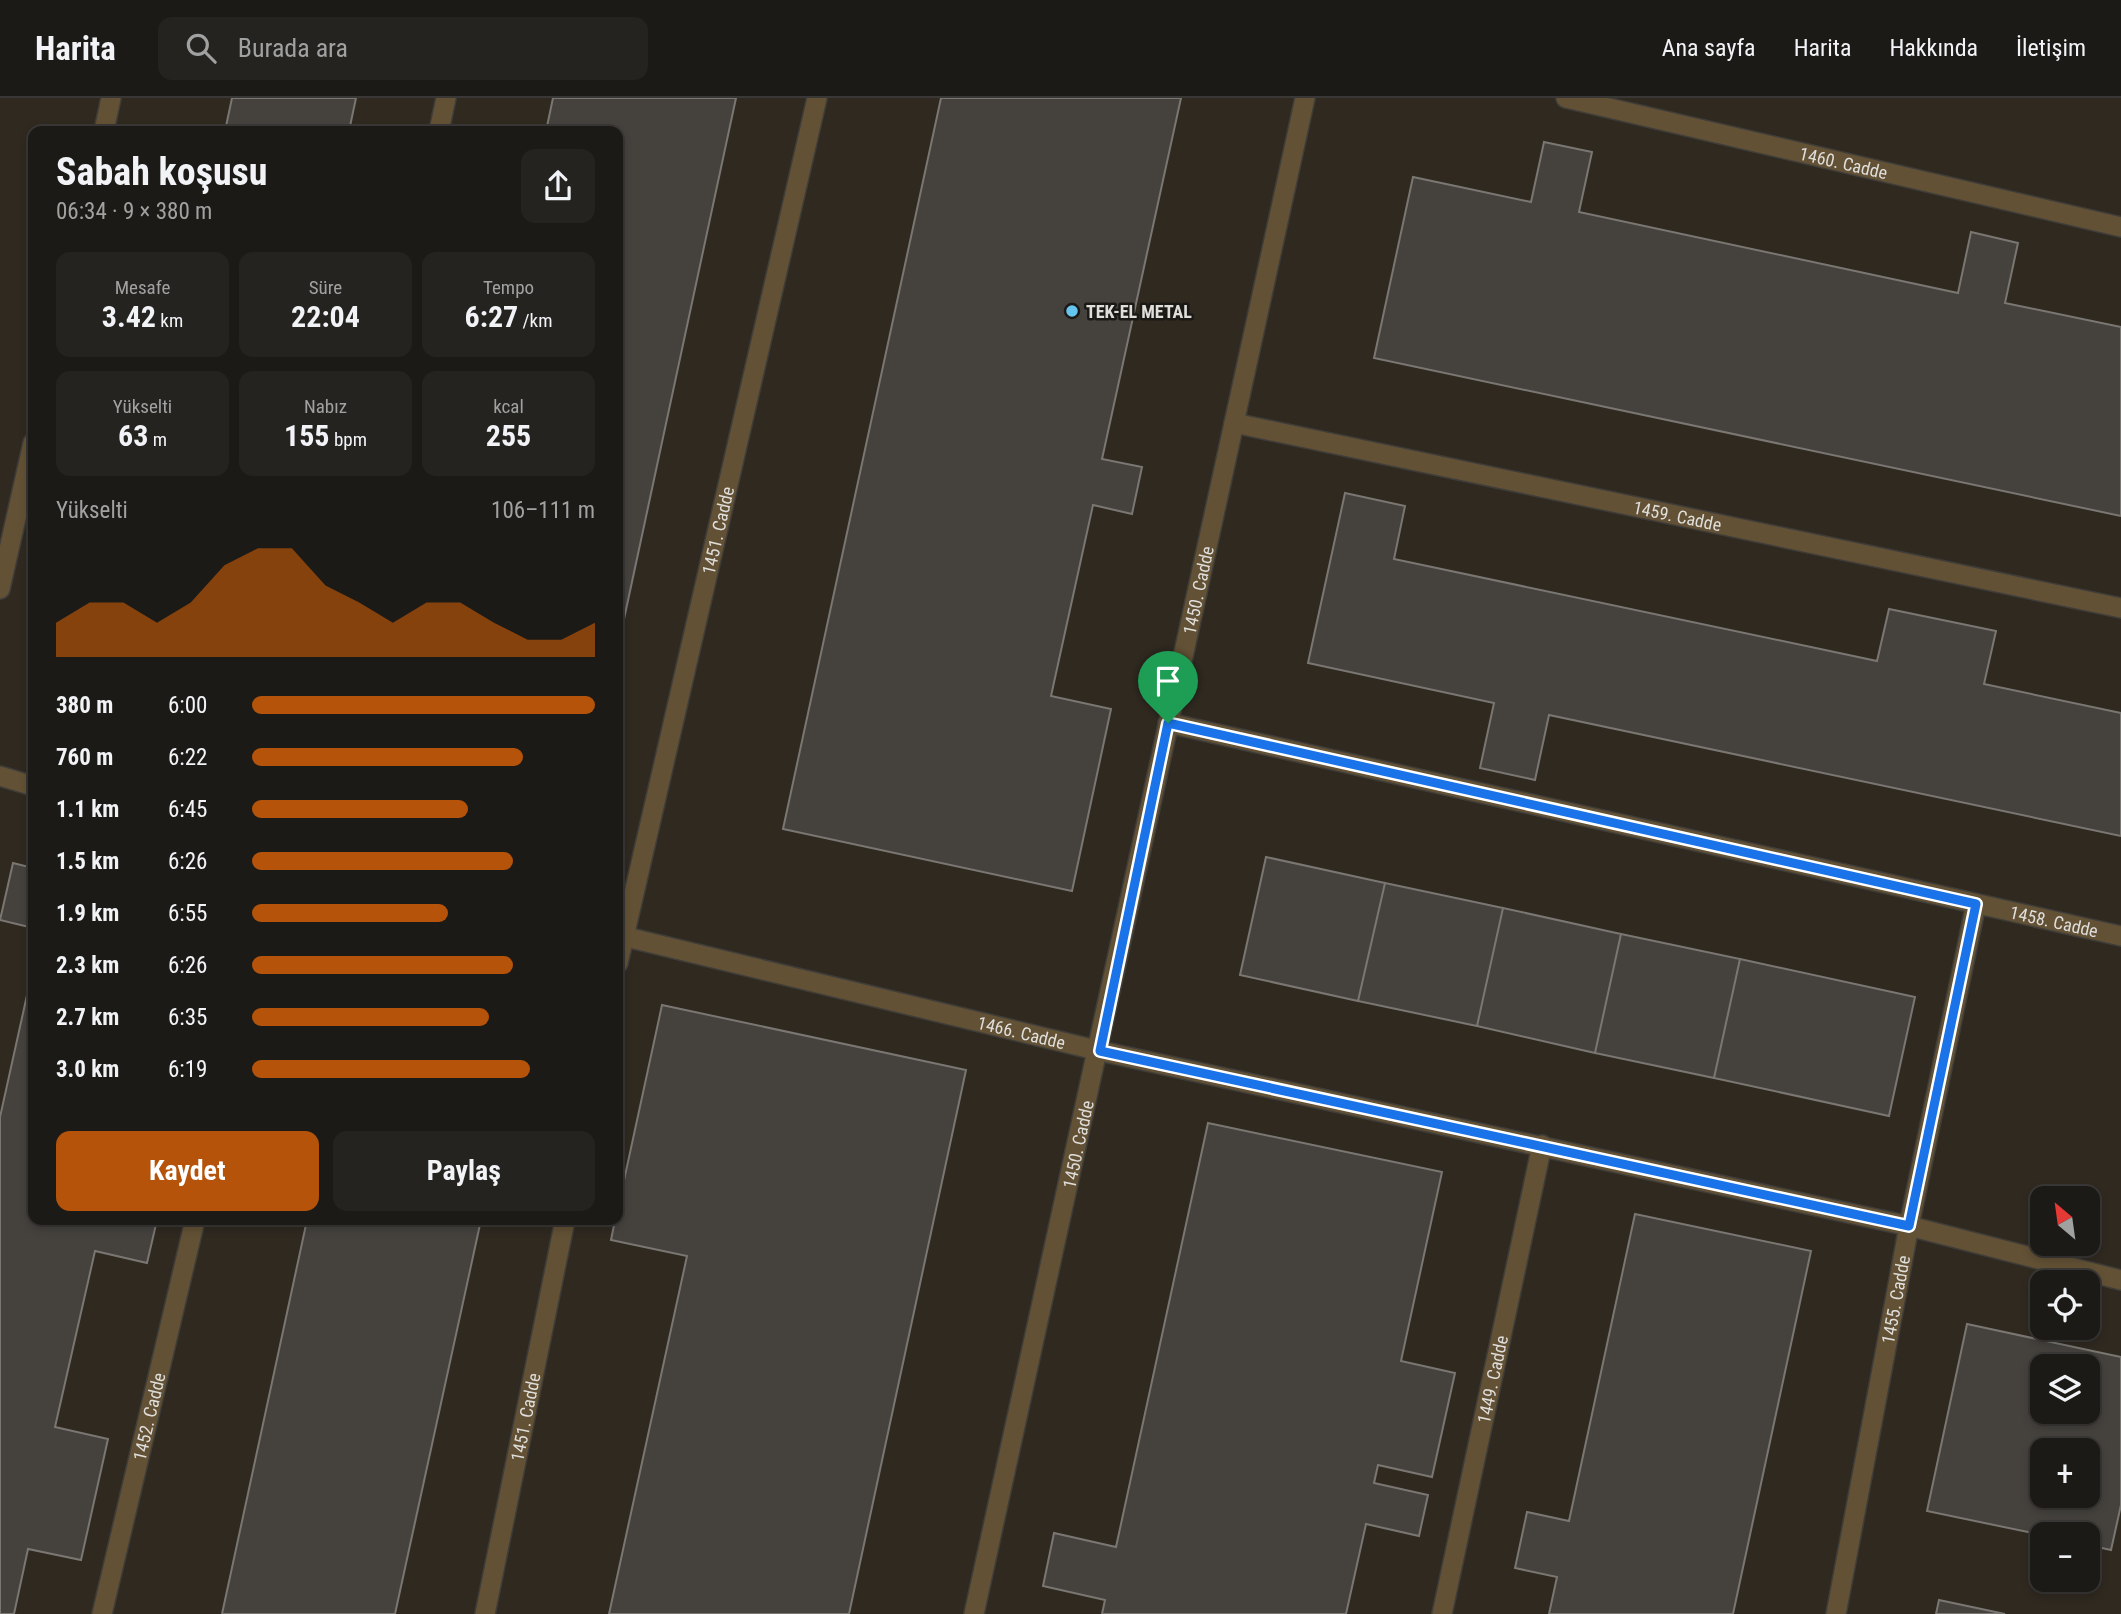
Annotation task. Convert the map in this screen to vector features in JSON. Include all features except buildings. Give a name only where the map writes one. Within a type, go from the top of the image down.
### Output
[{"type":"lane","points":[[105,126],[111,98]]},
{"type":"lane","points":[[440,126],[446,98]]},
{"type":"lane","name":"1451. Cadde","points":[[623,923],[817,98]]},
{"type":"lane","name":"1450. Cadde","points":[[974,1614],[1100,1051],[1168,723],[1304,98]]},
{"type":"lane","name":"1460. Cadde","points":[[1566,98],[2121,227]]},
{"type":"lane","name":"1459. Cadde","points":[[1234,423],[2121,608]]},
{"type":"lane","points":[[0,589],[28,465]]},
{"type":"lane","name":"1458. Cadde","points":[[1168,723],[2121,936]]},
{"type":"lane","points":[[0,776],[28,784]]},
{"type":"lane","name":"1455. Cadde","points":[[1836,1614],[1909,1226],[1976,904]]},
{"type":"lane","name":"1466. Cadde","points":[[623,937],[1100,1051],[1909,1226],[2121,1280]]},
{"type":"lane","name":"1449. Cadde","points":[[1442,1614],[1542,1145]]},
{"type":"lane","name":"1452. Cadde","points":[[102,1614],[194,1225]]},
{"type":"lane","name":"1451. Cadde","points":[[485,1614],[564,1225]]},
{"type":"shaded area","points":[[0,98],[2121,98],[2121,1614],[0,1614]]},
{"type":"place","name":"TEK-EL METAL","points":[[1072,311]]},
{"type":"route","points":[[1168,723],[1976,904],[1909,1226],[1100,1051],[1168,723]]}]
